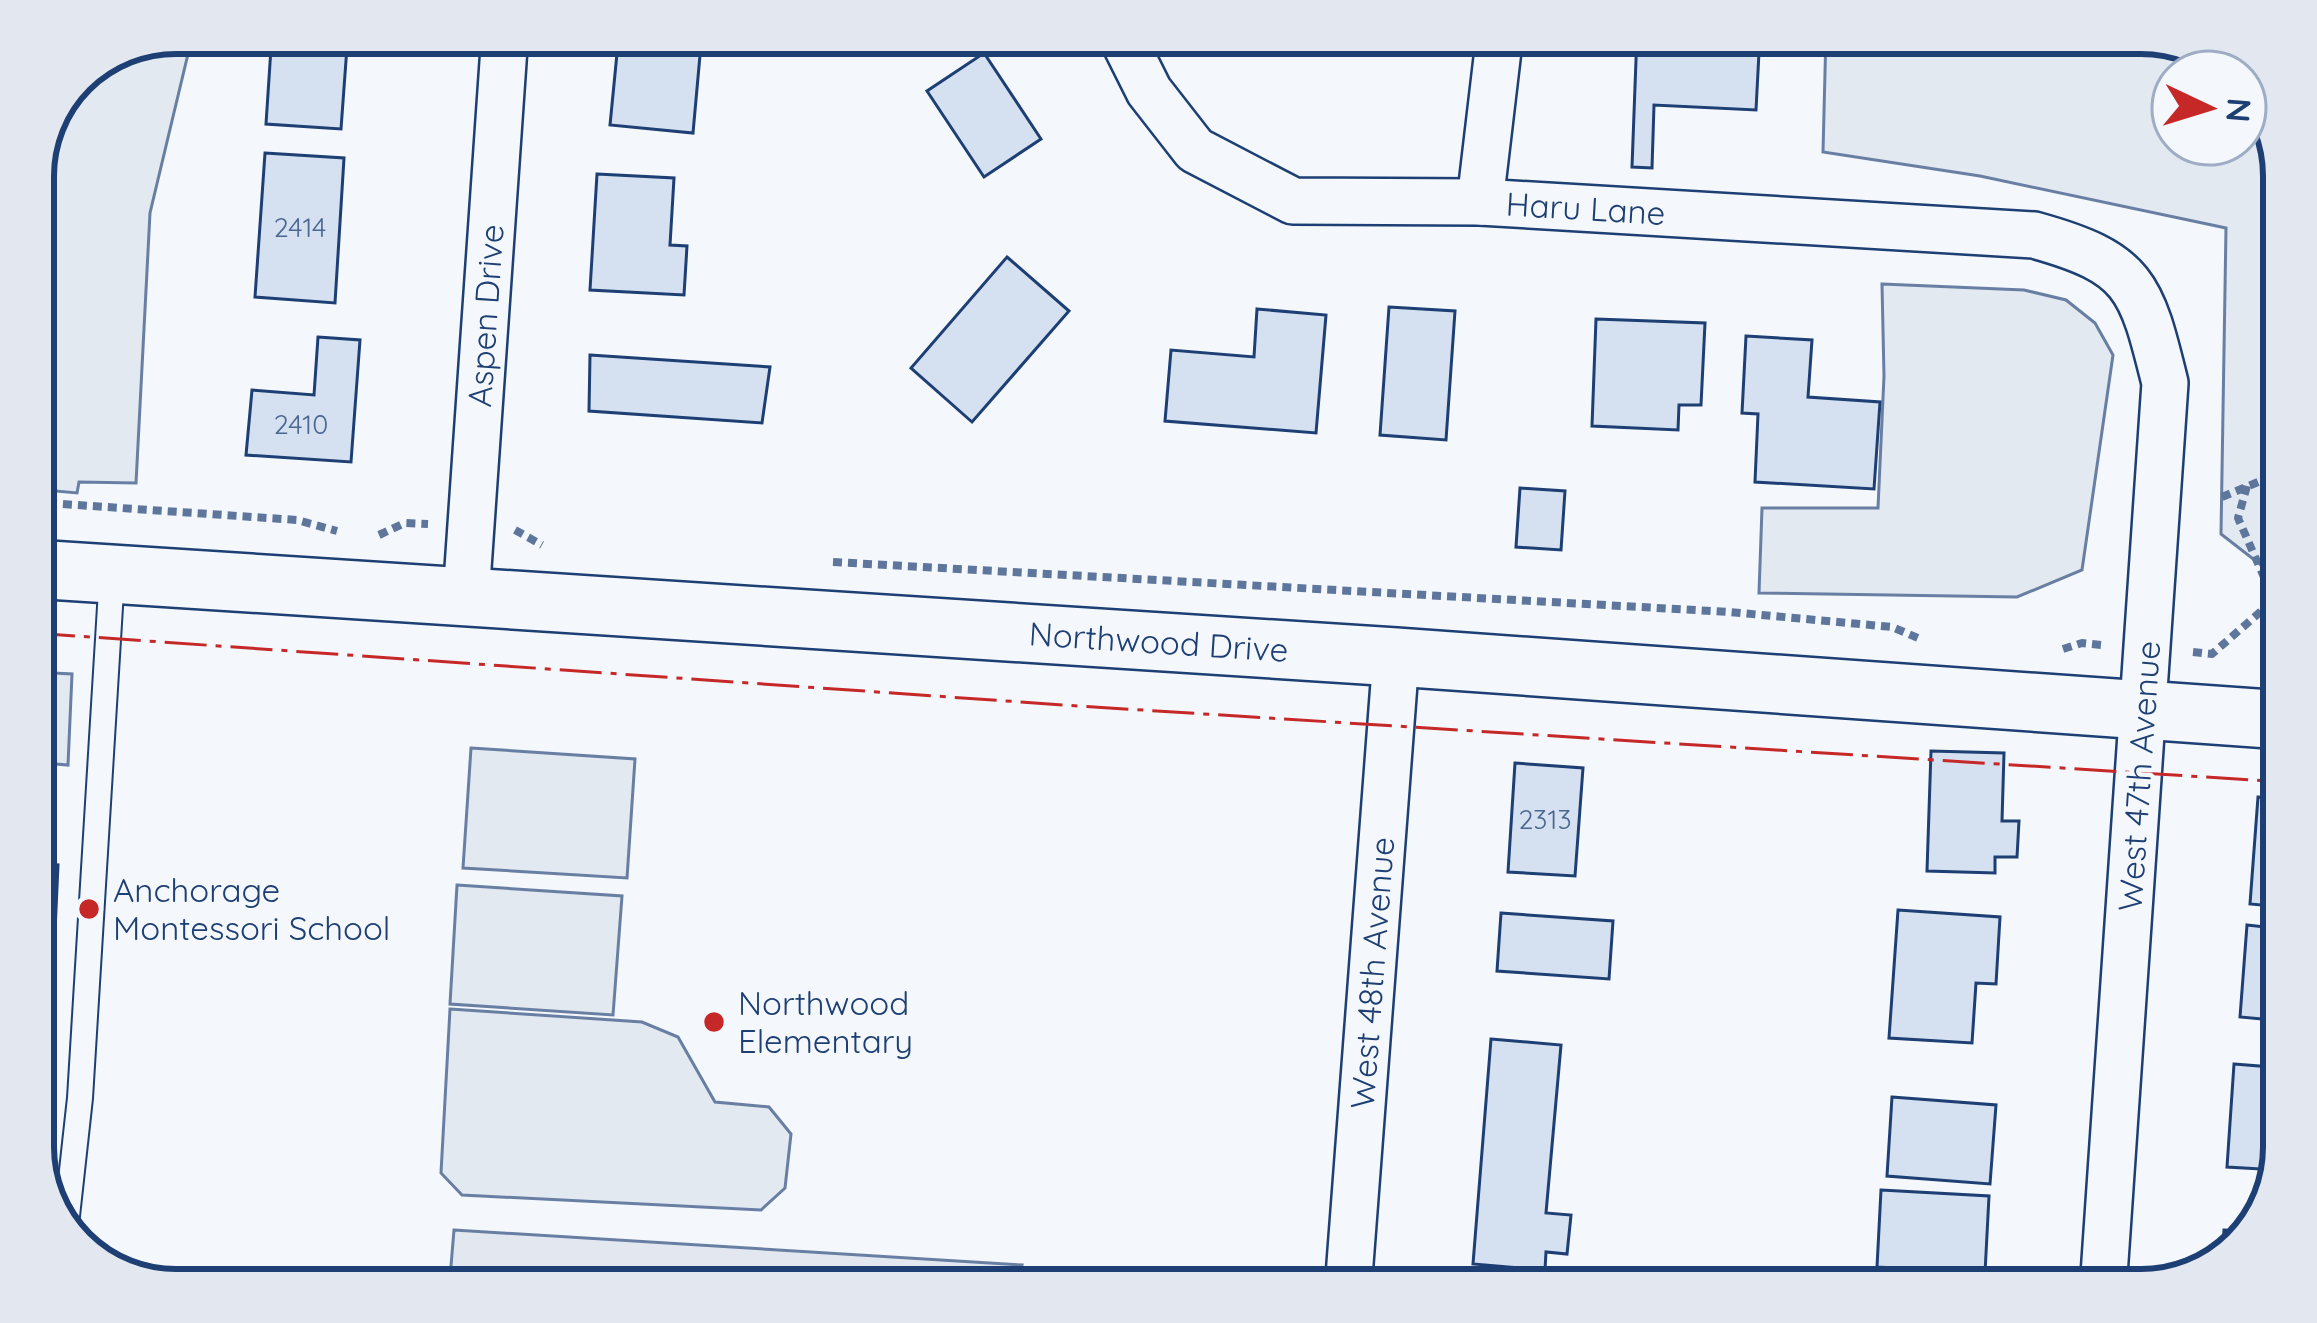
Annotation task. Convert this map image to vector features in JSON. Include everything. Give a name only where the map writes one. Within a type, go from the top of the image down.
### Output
[{"type":"street","name":"Aspen Drive","points":[[466,596],[504,54]]},
{"type":"street","name":"Haru Lane","points":[[1130,54],[1149,91],[1195,150],[1292,201],[1480,202],[2034,235],[2080,248],[2122,272]]},
{"type":"street","points":[[1480,202],[1497,54]]},
{"type":"street","name":"West 47th Avenue","points":[[2104,1269],[2165,383],[2149,318],[2122,272]]},
{"type":"street","name":"Northwood Drive","points":[[54,570],[2263,718]]},
{"type":"street","name":"West 48th Avenue","points":[[1350,1269],[1396,657]]},
{"type":"lane","points":[[68,1204],[80,1098],[112,574]]},
{"type":"path","points":[[2222,496],[2263,480]]},
{"type":"path","points":[[2247,486],[2238,518],[2263,569]]},
{"type":"path","points":[[54,503],[297,520],[350,535]]},
{"type":"path","points":[[368,540],[405,523],[519,531],[537,545],[560,546]]},
{"type":"path","points":[[817,561],[1730,612],[1892,627],[1934,644]]},
{"type":"path","points":[[2050,652],[2081,643],[2212,654],[2263,614]]},
{"type":"shaded area","points":[[188,54],[150,213],[136,483],[79,482],[77,493],[54,491],[54,168],[58,144],[79,102],[115,70],[152,56]]},
{"type":"shaded area","points":[[1825,54],[2149,54],[2149,168],[2263,168],[2263,567],[2221,534],[2226,228],[1980,176],[1823,152]]},
{"type":"shaded area","points":[[1882,284],[2024,290],[2066,300],[2095,323],[2113,355],[2082,570],[2017,597],[1759,593],[1762,508],[1878,508],[1884,376]]},
{"type":"shaded area","points":[[54,673],[72,674],[68,765],[54,764]]},
{"type":"shaded area","points":[[471,748],[635,759],[627,878],[463,868]]},
{"type":"shaded area","points":[[457,885],[622,896],[613,1015],[450,1004]]},
{"type":"shaded area","points":[[450,1009],[642,1022],[678,1037],[715,1102],[769,1107],[791,1134],[785,1188],[761,1210],[462,1195],[441,1173]]},
{"type":"shaded area","points":[[454,1230],[1022,1265],[1021,1269],[451,1269]]},
{"type":"building","points":[[271,54],[346,54],[341,129],[266,124]]},
{"type":"building","points":[[617,54],[700,54],[693,133],[610,125]]},
{"type":"building","points":[[985,54],[1041,139],[984,177],[927,91]]},
{"type":"building","points":[[1636,54],[1759,54],[1756,110],[1654,105],[1652,168],[1632,167]]},
{"type":"building","points":[[265,153],[344,158],[335,303],[255,297]]},
{"type":"building","points":[[597,174],[674,178],[670,245],[687,246],[684,295],[590,290]]},
{"type":"building","points":[[1007,257],[1069,311],[972,422],[911,368]]},
{"type":"building","points":[[1389,307],[1455,311],[1446,440],[1380,435]]},
{"type":"building","points":[[1257,309],[1326,315],[1316,433],[1165,421],[1171,350],[1254,357]]},
{"type":"building","points":[[1596,319],[1705,323],[1701,405],[1679,405],[1678,430],[1592,426]]},
{"type":"building","points":[[1746,336],[1812,340],[1808,397],[1880,402],[1874,489],[1755,482],[1758,414],[1742,413]]},
{"type":"building","points":[[318,337],[360,340],[351,462],[246,455],[252,390],[314,395]]},
{"type":"building","points":[[590,355],[770,367],[762,423],[589,411]]},
{"type":"building","points":[[1520,488],[1565,491],[1561,550],[1516,547]]},
{"type":"building","points":[[1931,751],[2004,753],[2002,821],[2019,821],[2017,857],[1995,857],[1995,873],[1927,871]]},
{"type":"building","points":[[1515,763],[1583,768],[1575,876],[1508,872]]},
{"type":"building","points":[[2258,797],[2263,797],[2263,905],[2250,904]]},
{"type":"building","points":[[54,865],[58,865],[54,953]]},
{"type":"building","points":[[1898,910],[2000,917],[1996,984],[1976,983],[1972,1043],[1889,1038]]},
{"type":"building","points":[[1501,913],[1613,921],[1609,979],[1497,971]]},
{"type":"building","points":[[2247,925],[2263,927],[2263,1019],[2240,1017]]},
{"type":"building","points":[[1491,1039],[1561,1045],[1546,1213],[1571,1215],[1567,1254],[1546,1252],[1545,1269],[1473,1264]]},
{"type":"building","points":[[2234,1064],[2263,1066],[2261,1169],[2227,1167]]},
{"type":"building","points":[[1892,1097],[1996,1105],[1990,1184],[1887,1176]]},
{"type":"building","points":[[1881,1190],[1989,1196],[1985,1269],[1877,1267]]},
{"type":"power","points":[[54,634],[1078,706],[2263,781]]},
{"type":"place","name":"Anchorage Montessori School","points":[[89,909]]},
{"type":"place","name":"Northwood Elementary","points":[[714,1022]]}]
